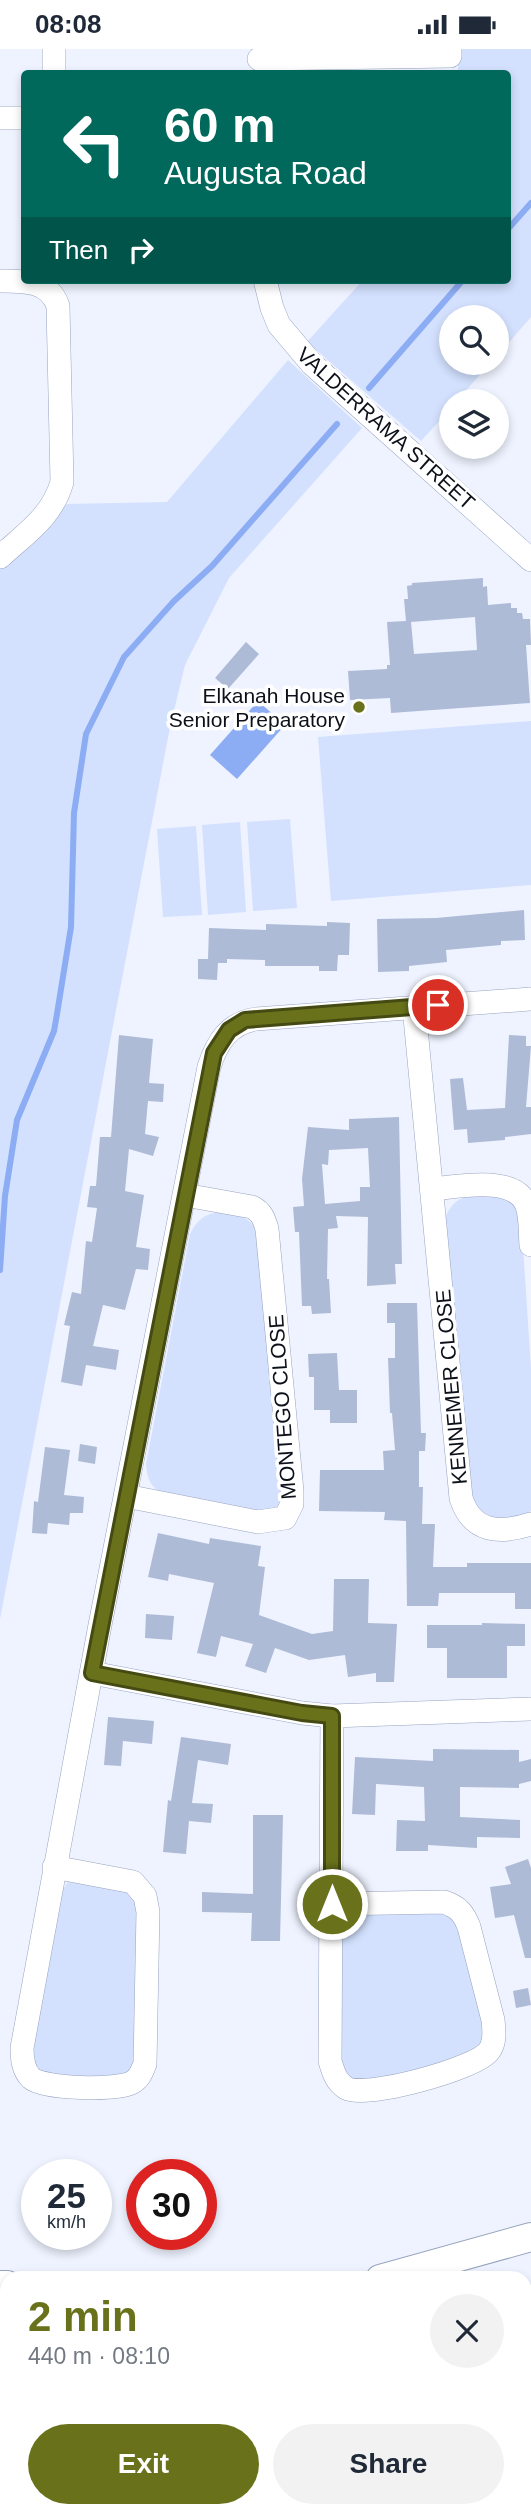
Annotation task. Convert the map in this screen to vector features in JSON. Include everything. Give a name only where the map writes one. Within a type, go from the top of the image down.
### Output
[{"type":"street","points":[[54,49],[54,70]]},
{"type":"street","points":[[260,61],[450,60]]},
{"type":"street","points":[[0,118],[21,118]]},
{"type":"street","points":[[0,281],[21,283]]},
{"type":"street","points":[[0,557],[48,513],[56,501],[62,482],[58,306],[55,297],[43,285],[32,284]]},
{"type":"street","name":"VALDERRAMA STREET","points":[[266,284],[279,325],[312,364],[531,559]]},
{"type":"street","points":[[54,1867],[132,1882],[145,1896],[148,1912],[145,2064],[137,2080],[130,2084],[105,2087],[48,2085],[31,2078],[23,2063],[22,2047],[54,1867],[209,1067],[220,1041],[236,1024],[256,1019],[531,999]]},
{"type":"street","name":"KENNEMER CLOSE","points":[[414,1007],[461,1498],[473,1521],[482,1527],[518,1527],[531,1524]]},
{"type":"street","points":[[432,1189],[489,1185],[503,1186],[517,1192],[527,1205],[531,1245]]},
{"type":"street","name":"MONTEGO CLOSE","points":[[126,1496],[258,1522],[285,1518],[292,1504],[264,1218],[252,1207],[185,1195]]},
{"type":"street","points":[[92,1673],[302,1713],[332,1716],[531,1709]]},
{"type":"street","points":[[332,1716],[330,2061],[336,2079],[345,2087],[358,2092],[376,2091],[457,2069],[476,2061],[491,2049],[495,2035],[493,2020],[464,1914],[444,1902],[332,1904]]},
{"type":"street","points":[[409,2271],[531,2237]]},
{"type":"shaded area","points":[[458,49],[531,49],[531,317],[509,342],[509,305],[439,305],[439,375],[480,375],[467,389],[439,389],[439,421],[421,441],[307,342],[359,284],[511,284],[511,70],[458,70]]},
{"type":"shaded area","points":[[288,360],[362,428],[229,578],[185,665],[170,727],[0,1619],[0,568],[67,504],[167,502]]},
{"type":"shaded area","points":[[531,721],[531,885],[331,901],[318,737]]},
{"type":"shaded area","points":[[290,819],[297,908],[253,911],[247,822]]},
{"type":"shaded area","points":[[240,822],[246,912],[208,915],[202,825]]},
{"type":"shaded area","points":[[196,826],[202,915],[163,917],[157,829]]},
{"type":"shaded area","points":[[476,1195],[510,1198],[521,1216],[531,1369],[531,1511],[508,1518],[495,1518],[485,1514],[470,1496],[444,1220],[456,1202]]},
{"type":"shaded area","points":[[221,1212],[248,1220],[258,1234],[283,1501],[279,1508],[263,1513],[164,1493],[153,1486],[146,1464],[190,1234],[202,1218]]},
{"type":"shaded area","points":[[68,1882],[131,1889],[137,1896],[143,2055],[124,2078],[51,2081],[30,2063],[55,1900]]},
{"type":"shaded area","points":[[436,1910],[452,1917],[458,1926],[486,2030],[485,2038],[472,2056],[369,2085],[346,2076],[340,2064],[340,1936],[343,1929],[349,1920],[358,1914]]},
{"type":"water","points":[[258,701],[285,725],[237,779],[210,755]]},
{"type":"building","points":[[483,578],[483,587],[487,586],[488,605],[511,603],[511,608],[517,608],[517,613],[522,613],[523,619],[530,619],[531,645],[526,645],[530,703],[391,713],[390,698],[350,700],[348,671],[387,669],[387,665],[390,665],[387,622],[406,621],[404,599],[408,599],[407,586],[412,583]],"holes":[[[475,617],[477,650],[414,654],[411,622]]]},
{"type":"building","points":[[246,642],[259,654],[228,689],[215,678]]},
{"type":"building","points":[[524,910],[525,940],[446,950],[447,962],[409,966],[409,971],[378,972],[377,919],[436,918]]},
{"type":"building","points":[[327,922],[350,923],[349,955],[338,955],[337,971],[319,971],[319,966],[265,966],[265,960],[227,959],[227,963],[218,963],[217,980],[198,979],[198,959],[208,959],[209,928],[266,930],[266,924],[327,926]]},
{"type":"building","points":[[119,1035],[153,1039],[149,1083],[164,1084],[163,1102],[148,1101],[145,1134],[159,1137],[153,1156],[129,1149],[125,1191],[144,1195],[136,1247],[150,1249],[148,1270],[136,1269],[125,1310],[103,1305],[93,1346],[119,1350],[116,1370],[86,1365],[82,1386],[61,1382],[70,1326],[64,1325],[72,1292],[81,1294],[86,1241],[92,1242],[97,1208],[87,1207],[90,1186],[96,1186],[100,1137],[111,1137]]},
{"type":"building","points":[[509,1035],[526,1036],[526,1046],[531,1046],[526,1107],[531,1107],[531,1134],[505,1137],[505,1140],[468,1143],[467,1129],[454,1130],[450,1079],[463,1078],[467,1110],[505,1108]]},
{"type":"building","points":[[399,1117],[402,1264],[395,1264],[396,1284],[367,1286],[368,1217],[336,1216],[338,1228],[328,1229],[327,1279],[331,1313],[312,1314],[311,1306],[302,1306],[299,1232],[295,1232],[293,1207],[304,1206],[302,1179],[308,1127],[349,1130],[349,1119]],"holes":[[[368,1148],[370,1187],[360,1187],[360,1201],[325,1204],[322,1164],[328,1165],[329,1150]]]},
{"type":"building","points":[[387,1303],[417,1303],[421,1433],[426,1433],[425,1451],[419,1451],[419,1487],[423,1487],[422,1524],[435,1524],[433,1567],[467,1567],[467,1563],[531,1563],[531,1609],[515,1609],[515,1593],[439,1593],[438,1606],[407,1606],[406,1521],[384,1520],[385,1512],[319,1511],[320,1470],[384,1470],[383,1451],[395,1450],[390,1413],[388,1358],[395,1358],[395,1323],[387,1323]]},
{"type":"building","points":[[337,1353],[339,1390],[357,1390],[357,1423],[330,1423],[330,1410],[314,1410],[314,1377],[309,1377],[308,1354]]},
{"type":"building","points":[[80,1444],[97,1447],[95,1464],[78,1461]]},
{"type":"building","points":[[45,1447],[70,1450],[64,1495],[84,1497],[83,1513],[70,1513],[69,1525],[48,1523],[47,1534],[32,1533],[34,1501],[38,1502]]},
{"type":"building","points":[[158,1533],[209,1544],[210,1538],[261,1546],[258,1566],[265,1567],[259,1615],[312,1634],[333,1631],[334,1579],[369,1579],[368,1623],[397,1624],[394,1682],[376,1682],[376,1673],[348,1677],[345,1655],[309,1660],[275,1648],[266,1673],[245,1666],[253,1644],[221,1636],[216,1657],[197,1653],[214,1583],[169,1574],[168,1581],[148,1577]]},
{"type":"building","points":[[146,1614],[174,1616],[172,1640],[145,1638]]},
{"type":"building","points":[[525,1624],[525,1646],[507,1646],[507,1678],[447,1678],[447,1648],[427,1648],[427,1625]]},
{"type":"building","points":[[108,1717],[154,1721],[152,1744],[123,1741],[121,1766],[104,1765]]},
{"type":"building","points":[[181,1737],[231,1744],[228,1765],[198,1760],[192,1803],[213,1804],[211,1823],[189,1821],[186,1854],[163,1852],[168,1800],[171,1801]]},
{"type":"building","points":[[433,1749],[519,1750],[519,1762],[531,1759],[531,1781],[519,1784],[519,1788],[460,1787],[460,1817],[520,1820],[520,1838],[477,1837],[477,1848],[428,1845],[428,1851],[396,1851],[397,1820],[425,1821],[424,1787],[376,1784],[375,1815],[352,1814],[355,1757],[433,1761]]},
{"type":"building","points":[[253,1815],[283,1815],[280,1941],[251,1941],[252,1913],[202,1912],[202,1892],[253,1894]]},
{"type":"building","points":[[528,1859],[531,1868],[531,1958],[525,1958],[514,1915],[495,1918],[490,1887],[511,1884],[505,1867]]},
{"type":"building","points":[[528,1988],[531,2005],[516,2008],[513,1991]]},
{"type":"waterway","points":[[511,226],[531,203]]},
{"type":"waterway","points":[[369,388],[460,284]]},
{"type":"waterway","points":[[0,1270],[5,1196],[17,1120],[54,1031],[71,927],[74,813],[86,734],[124,657],[174,601],[212,566],[337,424]]},
{"type":"place","name":"Elkanah House Senior Preparatory","points":[[359,707]]},
{"type":"route","points":[[332,1904],[332,1716],[302,1713],[92,1673],[209,1067],[220,1041],[236,1024],[245,1020],[438,1005]]}]
